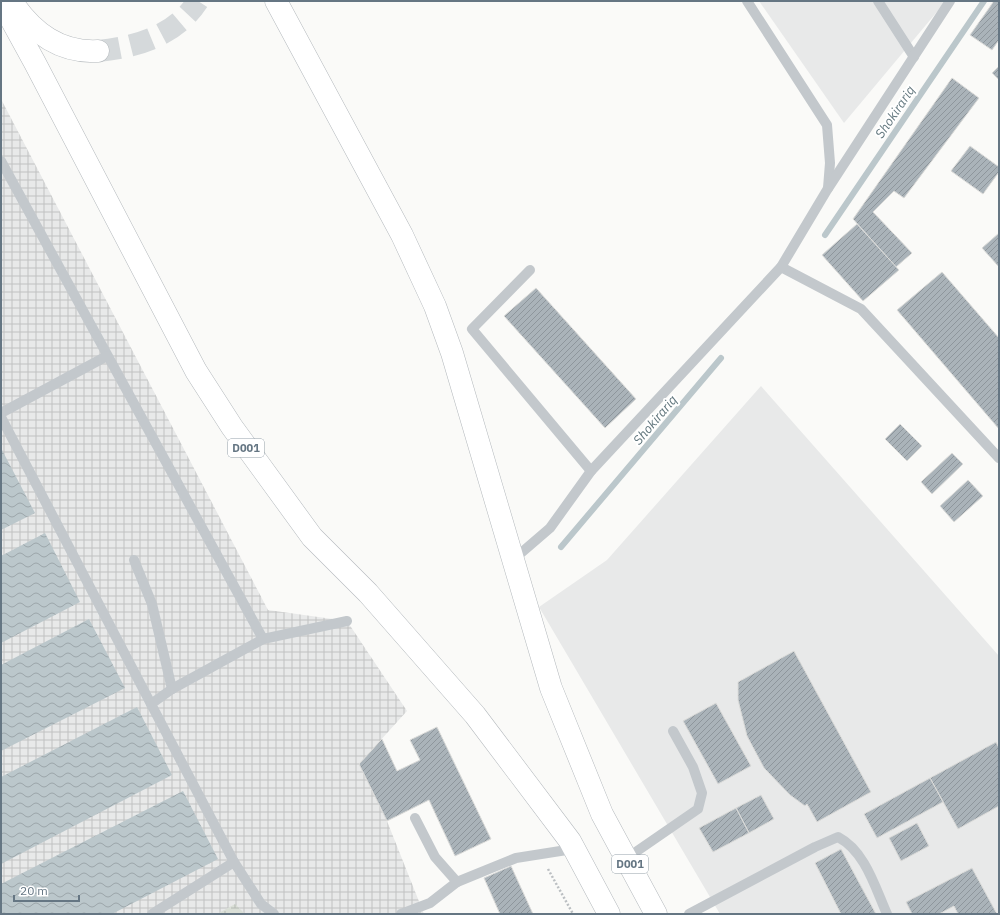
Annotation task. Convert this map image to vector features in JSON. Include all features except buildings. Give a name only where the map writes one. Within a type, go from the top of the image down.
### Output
[{"type":"highway","name":"D001","points":[[1,1],[43,77],[196,371],[232,427],[312,536],[368,593],[475,715],[572,845],[609,914]]},
{"type":"highway","points":[[11,1],[30,23],[54,43],[77,51],[98,51]]},
{"type":"highway","name":"D001","points":[[276,1],[402,235],[435,306],[452,353],[487,476],[514,559],[551,688],[602,814],[656,914]]},
{"type":"lane","points":[[747,1],[827,125],[830,163],[827,190]]},
{"type":"lane","points":[[878,1],[914,57]]},
{"type":"lane","points":[[514,559],[550,528],[591,471],[781,267],[827,190],[950,1]]},
{"type":"lane","points":[[1,161],[263,639]]},
{"type":"lane","points":[[781,267],[861,309],[999,458]]},
{"type":"lane","points":[[530,270],[472,328],[591,471]]},
{"type":"lane","points":[[1,413],[107,356]]},
{"type":"lane","points":[[1,417],[234,862],[261,904],[274,914]]},
{"type":"lane","points":[[134,560],[152,604],[172,689]]},
{"type":"lane","points":[[151,704],[172,689],[263,639],[347,620]]},
{"type":"lane","points":[[627,858],[698,809],[702,792],[693,767],[673,731]]},
{"type":"lane","points":[[415,818],[435,857],[457,882]]},
{"type":"lane","points":[[689,914],[815,847],[838,837],[848,842],[861,857],[887,914]]},
{"type":"lane","points":[[401,914],[430,903],[457,882],[516,858],[540,854],[572,845]]},
{"type":"lane","points":[[152,914],[234,862]]},
{"type":"path","points":[[540,854],[574,914]]},
{"type":"shaded area","points":[[759,1],[946,1],[844,123]]},
{"type":"shaded area","points":[[1,99],[268,610],[347,621],[407,711],[359,764],[387,821],[424,914],[1,914]]},
{"type":"shaded area","points":[[761,386],[999,656],[999,914],[720,914],[539,607],[607,560]]},
{"type":"green space","points":[[235,904],[245,914],[217,914]]},
{"type":"water","points":[[1,448],[35,513],[1,530]]},
{"type":"water","points":[[45,533],[80,602],[1,643],[1,556]]},
{"type":"water","points":[[89,619],[125,688],[1,751],[1,665]]},
{"type":"water","points":[[137,707],[172,775],[1,864],[1,777]]},
{"type":"water","points":[[183,791],[218,859],[112,914],[1,914],[1,884]]},
{"type":"waterway","name":"Shokirariq","points":[[825,235],[984,1]]},
{"type":"waterway","name":"Shokirariq","points":[[561,547],[721,358]]},
{"type":"tunnel","points":[[98,51],[141,43],[154,38],[178,23],[189,13],[198,1]]}]
